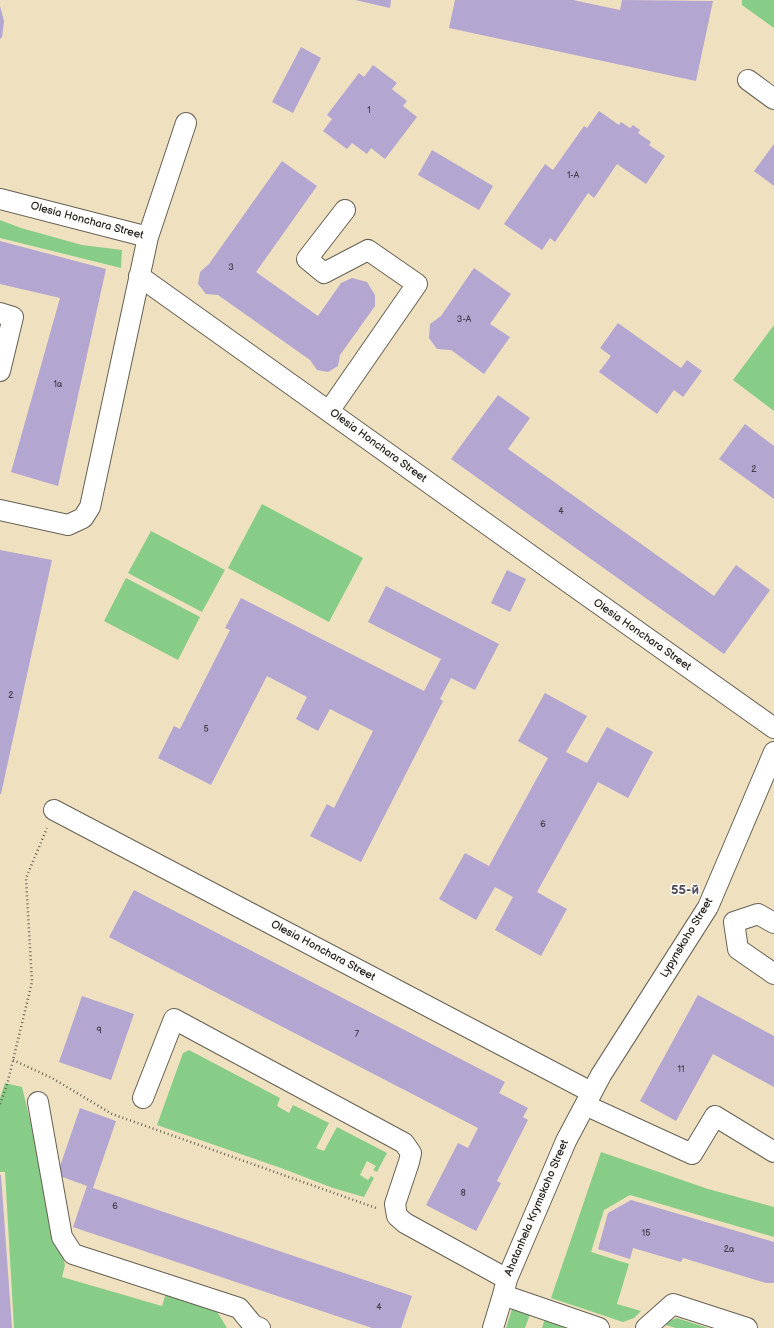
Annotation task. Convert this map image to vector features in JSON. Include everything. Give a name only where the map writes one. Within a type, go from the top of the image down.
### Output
[{"type":"street","points":[[748,80],[774,99]]},
{"type":"street","points":[[148,237],[186,123]]},
{"type":"street","name":"Olesia Honchara Street","points":[[0,199],[148,237],[139,276],[774,728]]},
{"type":"street","points":[[329,411],[417,284],[368,250],[324,273],[307,259],[344,210]]},
{"type":"street","points":[[0,510],[68,525],[83,518],[90,507],[139,276]]},
{"type":"street","points":[[0,313],[13,317],[0,371]]},
{"type":"street","name":"Lypynskoho Street","points":[[588,1099],[708,906],[774,752]]},
{"type":"street","name":"Olesia Honchara Street","points":[[54,810],[692,1154],[715,1116],[774,1152]]},
{"type":"street","points":[[708,906],[734,922],[738,949],[774,974]]},
{"type":"street","points":[[734,922],[758,914],[774,923]]},
{"type":"street","points":[[143,1098],[174,1019],[404,1143],[411,1153],[395,1204],[397,1216],[404,1223],[505,1287],[599,1328]]},
{"type":"street","name":"Ahatanhela Krymskoho Street","points":[[493,1328],[505,1287],[566,1140],[588,1099]]},
{"type":"street","points":[[38,1102],[62,1237],[73,1254],[239,1308],[253,1325],[260,1328]]},
{"type":"street","points":[[646,1328],[673,1304],[747,1328]]},
{"type":"path","points":[[0,1104],[7,1085],[32,982],[26,878],[54,810]]},
{"type":"path","points":[[13,1060],[52,1078],[112,1114],[397,1216]]},
{"type":"green space","points":[[742,0],[774,0],[774,28],[742,5]]},
{"type":"green space","points":[[0,220],[21,228],[82,245],[122,250],[121,268],[0,238]]},
{"type":"green space","points":[[774,325],[774,411],[733,380]]},
{"type":"green space","points":[[262,504],[363,558],[329,622],[228,568]]},
{"type":"green space","points":[[151,531],[225,570],[202,612],[128,573]]},
{"type":"green space","points":[[126,578],[200,617],[178,660],[104,621]]},
{"type":"green space","points":[[189,1050],[280,1098],[277,1106],[289,1113],[293,1105],[329,1123],[316,1148],[324,1151],[337,1127],[387,1153],[377,1172],[373,1170],[376,1166],[367,1161],[360,1175],[368,1180],[371,1176],[374,1178],[364,1197],[333,1188],[281,1168],[157,1125],[183,1053]]},
{"type":"green space","points":[[5,1083],[22,1087],[65,1265],[62,1277],[162,1306],[166,1293],[216,1310],[227,1328],[14,1328],[5,1172],[0,1172],[0,1098]]},
{"type":"green space","points":[[601,1152],[708,1189],[774,1207],[774,1237],[630,1195],[604,1210],[591,1252],[629,1264],[617,1304],[641,1311],[634,1318],[623,1322],[551,1298]]},
{"type":"green space","points":[[513,1306],[531,1312],[525,1328],[506,1328]]},
{"type":"green space","points":[[545,1318],[575,1328],[542,1328]]},
{"type":"green space","points":[[677,1318],[708,1328],[676,1328],[662,1324]]},
{"type":"building","points":[[355,0],[391,0],[390,8]]},
{"type":"building","points":[[455,0],[573,0],[620,10],[622,0],[713,1],[696,81],[449,28]]},
{"type":"building","points":[[0,6],[4,21],[2,37],[0,39]]},
{"type":"building","points":[[301,47],[321,58],[293,113],[272,102]]},
{"type":"building","points":[[373,65],[397,83],[392,89],[407,101],[403,106],[417,117],[385,159],[371,148],[367,154],[352,143],[347,149],[323,131],[332,119],[327,115],[359,73],[364,77]]},
{"type":"building","points":[[599,111],[619,125],[621,122],[630,128],[633,125],[640,130],[638,133],[651,142],[649,145],[665,156],[646,184],[617,164],[594,198],[588,193],[555,242],[550,238],[542,250],[504,224],[545,164],[553,170],[584,126],[587,128]]},
{"type":"building","points":[[774,144],[774,186],[754,171]]},
{"type":"building","points":[[432,150],[493,186],[479,210],[418,175]]},
{"type":"building","points":[[282,161],[317,186],[256,272],[318,316],[341,283],[352,278],[367,282],[375,295],[375,306],[340,355],[338,366],[328,372],[317,370],[310,360],[218,295],[206,294],[198,284],[200,272],[209,264]]},
{"type":"building","points":[[0,241],[106,269],[58,486],[11,472],[60,298],[0,284]]},
{"type":"building","points":[[474,268],[511,294],[490,324],[510,337],[484,374],[451,350],[437,349],[429,338],[430,324],[441,316]]},
{"type":"building","points":[[618,323],[681,368],[687,360],[702,371],[683,397],[674,390],[657,414],[599,372],[611,356],[600,348]]},
{"type":"building","points":[[498,395],[530,418],[508,449],[714,596],[736,565],[770,590],[724,654],[451,459]]},
{"type":"building","points":[[745,424],[774,446],[774,499],[719,459]]},
{"type":"building","points":[[0,550],[52,560],[1,794],[0,794]]},
{"type":"building","points":[[507,570],[526,579],[510,612],[491,603]]},
{"type":"building","points":[[386,586],[499,644],[475,690],[451,678],[440,699],[443,701],[361,862],[310,836],[327,804],[334,808],[373,731],[330,709],[318,731],[296,719],[307,697],[267,676],[211,785],[158,758],[174,726],[180,729],[230,630],[225,628],[241,598],[424,691],[441,659],[368,622]]},
{"type":"building","points":[[545,693],[587,716],[566,752],[587,763],[607,727],[653,752],[628,798],[598,782],[537,892],[567,909],[541,956],[495,930],[513,897],[495,887],[476,920],[439,899],[465,853],[489,866],[548,758],[518,741]]},
{"type":"building","points":[[134,890],[505,1082],[499,1093],[528,1108],[523,1117],[528,1120],[497,1181],[501,1183],[476,1231],[426,1205],[458,1143],[468,1148],[478,1128],[109,937]]},
{"type":"building","points":[[698,995],[774,1036],[774,1087],[713,1054],[676,1121],[640,1101]]},
{"type":"building","points":[[82,996],[134,1014],[111,1080],[59,1062]]},
{"type":"building","points":[[80,1108],[116,1121],[93,1188],[412,1296],[401,1328],[372,1328],[73,1227],[87,1186],[57,1175]]},
{"type":"building","points":[[1,1175],[12,1328],[0,1328]]},
{"type":"building","points":[[631,1200],[774,1242],[774,1283],[766,1283],[683,1258],[681,1262],[633,1248],[630,1259],[598,1249],[608,1213]]},
{"type":"district","name":"55-й","points":[[685,891]]}]
